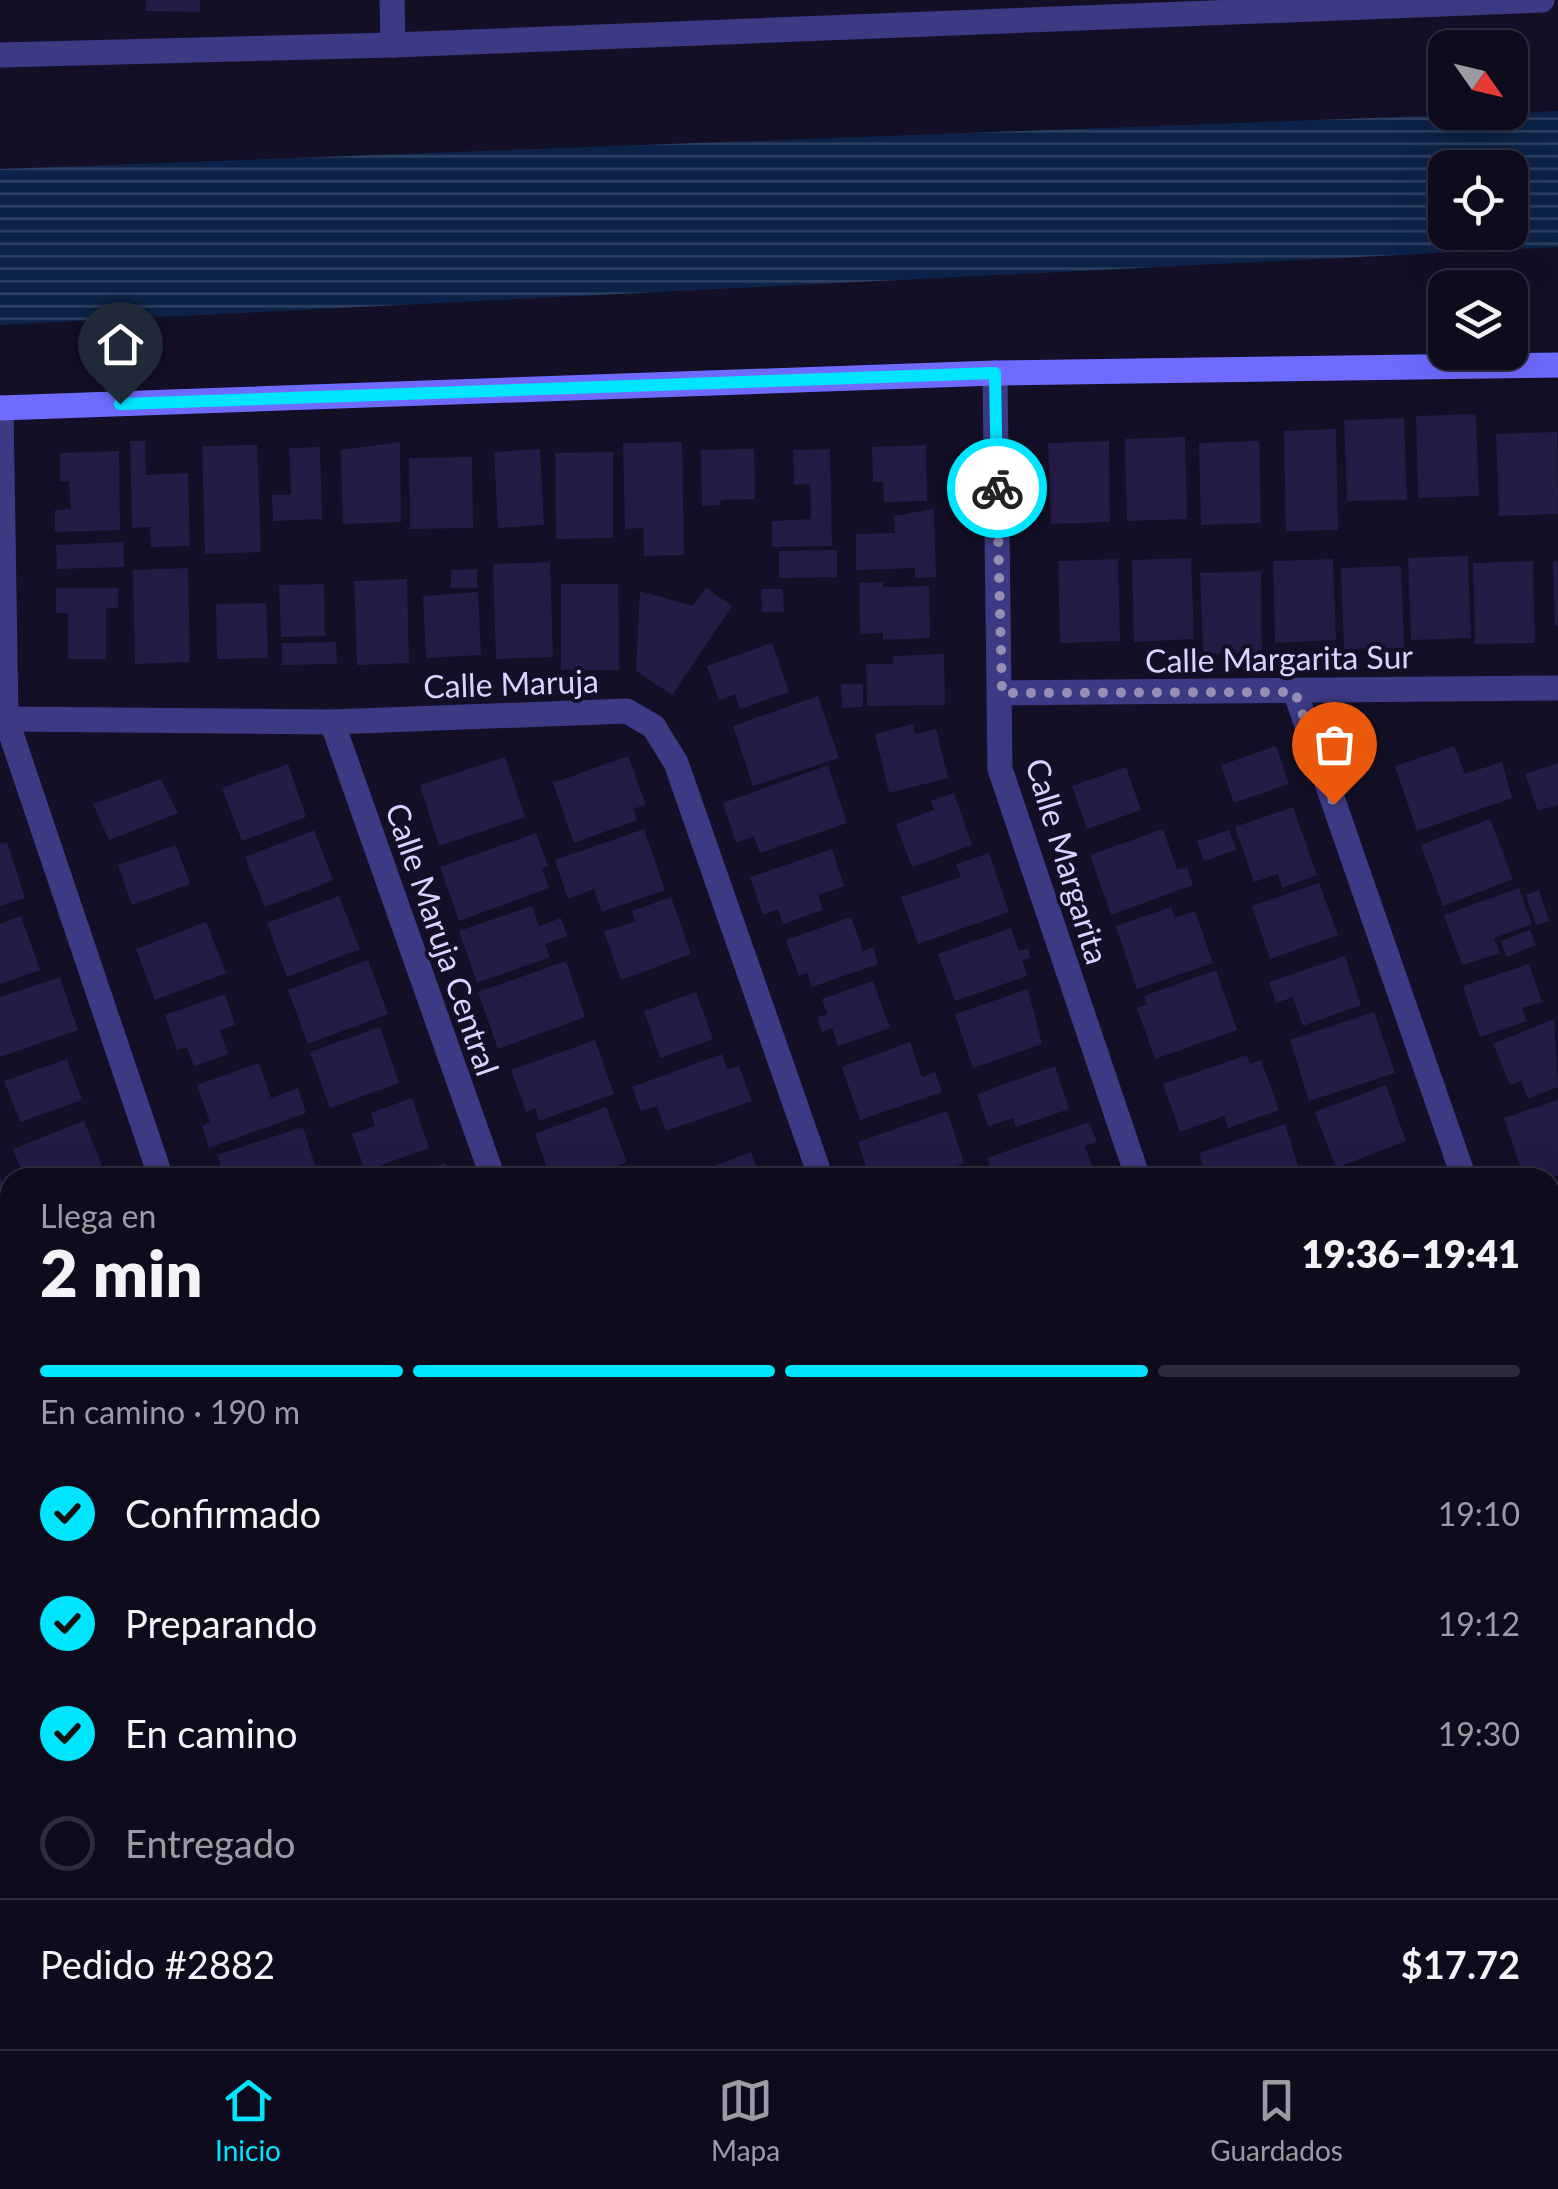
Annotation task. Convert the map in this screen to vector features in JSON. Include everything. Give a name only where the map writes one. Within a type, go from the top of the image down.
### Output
[{"type":"street","points":[[392,0],[392,45]]},
{"type":"street","points":[[0,55],[392,45],[1542,0]]},
{"type":"street","points":[[158,1168],[6,720],[0,408],[995,373],[1558,366]]},
{"type":"street","name":"Calle Margarita","points":[[995,373],[1000,769],[1135,1168]]},
{"type":"street","name":"Calle Margarita Sur","points":[[1002,693],[1558,688]]},
{"type":"street","points":[[1295,692],[1461,1168]]},
{"type":"street","name":"Calle Maruja","points":[[6,720],[332,722],[627,712],[654,727],[676,763],[818,1168]]},
{"type":"street","name":"Calle Maruja Central","points":[[332,722],[489,1168]]},
{"type":"water","points":[[1558,111],[1558,247],[1528,249],[1528,150],[1428,150],[1428,250],[1498,250],[0,325],[0,169],[1428,116],[1428,130],[1528,130],[1528,112]]},
{"type":"building","points":[[146,0],[200,0],[200,12],[146,11]]},
{"type":"building","points":[[1476,414],[1479,496],[1418,498],[1416,416]]},
{"type":"building","points":[[1404,418],[1407,500],[1347,501],[1344,420]]},
{"type":"building","points":[[1336,429],[1338,530],[1286,531],[1284,431]]},
{"type":"building","points":[[1557,432],[1558,514],[1499,516],[1496,434]]},
{"type":"building","points":[[1185,437],[1187,519],[1127,521],[1125,439]]},
{"type":"building","points":[[130,441],[145,441],[146,475],[188,473],[190,546],[151,547],[150,527],[132,528]]},
{"type":"building","points":[[1109,441],[1110,522],[1051,524],[1048,443]]},
{"type":"building","points":[[1259,441],[1261,523],[1201,525],[1199,443]]},
{"type":"building","points":[[400,442],[401,522],[343,524],[341,450]]},
{"type":"building","points":[[682,442],[684,555],[644,556],[643,528],[625,529],[623,443]]},
{"type":"building","points":[[257,445],[261,552],[205,554],[202,446]]},
{"type":"building","points":[[926,445],[927,501],[884,502],[883,482],[873,482],[872,447]]},
{"type":"building","points":[[320,447],[322,519],[273,521],[272,495],[291,495],[289,448]]},
{"type":"building","points":[[540,449],[544,525],[498,528],[494,452]]},
{"type":"building","points":[[754,449],[755,499],[721,500],[720,505],[702,506],[701,450]]},
{"type":"building","points":[[830,449],[832,546],[772,547],[772,521],[811,519],[810,484],[794,485],[793,450]]},
{"type":"building","points":[[119,451],[120,530],[55,532],[55,510],[71,509],[69,481],[60,481],[60,453]]},
{"type":"building","points":[[613,452],[613,538],[556,539],[555,453]]},
{"type":"building","points":[[472,457],[473,528],[410,529],[409,458]]},
{"type":"building","points":[[934,509],[936,577],[915,578],[915,568],[856,570],[856,534],[895,533],[894,516]]},
{"type":"building","points":[[123,542],[124,567],[57,569],[56,545]]},
{"type":"building","points":[[837,550],[837,577],[779,578],[779,551]]},
{"type":"building","points":[[1468,556],[1471,638],[1411,640],[1408,558]]},
{"type":"building","points":[[1191,558],[1194,639],[1134,642],[1132,560]]},
{"type":"building","points":[[1118,559],[1120,641],[1060,643],[1058,561]]},
{"type":"building","points":[[1333,559],[1336,640],[1275,643],[1273,561]]},
{"type":"building","points":[[1533,561],[1535,643],[1475,644],[1473,563]]},
{"type":"building","points":[[1558,561],[1558,626],[1555,626],[1553,562]]},
{"type":"building","points":[[550,562],[553,657],[496,659],[493,564]]},
{"type":"building","points":[[1401,566],[1404,648],[1344,649],[1341,568]]},
{"type":"building","points":[[188,568],[190,662],[135,664],[133,570]]},
{"type":"building","points":[[477,569],[477,588],[451,588],[451,570]]},
{"type":"building","points":[[1261,571],[1262,652],[1203,654],[1200,573]]},
{"type":"building","points":[[407,579],[409,663],[357,665],[354,581]]},
{"type":"building","points":[[883,582],[883,587],[929,586],[930,638],[883,640],[883,633],[860,634],[859,583]]},
{"type":"building","points":[[324,584],[325,636],[281,637],[279,585]]},
{"type":"building","points":[[561,584],[618,584],[619,670],[561,670]]},
{"type":"building","points":[[56,588],[118,588],[118,608],[106,608],[106,659],[68,659],[68,613],[56,613]]},
{"type":"building","points":[[706,588],[732,606],[672,695],[636,671],[640,591],[693,606]]},
{"type":"building","points":[[761,589],[783,589],[784,612],[762,612]]},
{"type":"building","points":[[478,592],[481,655],[426,658],[423,596]]},
{"type":"building","points":[[266,603],[268,658],[217,659],[216,604]]},
{"type":"building","points":[[336,642],[337,664],[282,665],[282,643]]},
{"type":"building","points":[[772,643],[789,692],[740,709],[735,694],[719,700],[707,666]]},
{"type":"building","points":[[944,654],[945,705],[867,706],[866,664],[894,664],[893,656]]},
{"type":"building","points":[[569,678],[594,678],[594,694],[569,694]]},
{"type":"building","points":[[841,684],[863,684],[863,707],[842,708]]},
{"type":"building","points":[[818,696],[839,758],[753,786],[733,726]]},
{"type":"building","points":[[913,724],[915,734],[936,729],[948,778],[889,793],[875,734]]},
{"type":"building","points":[[1276,746],[1289,784],[1234,803],[1221,765]]},
{"type":"building","points":[[1454,746],[1465,774],[1502,762],[1512,798],[1417,831],[1395,766]]},
{"type":"building","points":[[628,756],[646,805],[633,809],[637,820],[574,843],[553,783]]},
{"type":"building","points":[[505,757],[525,817],[439,846],[420,785]]},
{"type":"building","points":[[1558,763],[1558,805],[1538,811],[1525,774]]},
{"type":"building","points":[[288,764],[306,817],[242,841],[222,788]]},
{"type":"building","points":[[828,765],[847,823],[760,853],[754,836],[736,843],[723,803]]},
{"type":"building","points":[[1126,767],[1141,810],[1087,829],[1072,786]]},
{"type":"building","points":[[161,779],[178,813],[109,840],[93,804]]},
{"type":"building","points":[[954,793],[972,845],[912,867],[896,824],[934,810],[931,801]]},
{"type":"building","points":[[1293,807],[1317,875],[1282,888],[1278,874],[1254,882],[1235,827]]},
{"type":"building","points":[[1490,819],[1513,879],[1443,906],[1421,845]]},
{"type":"building","points":[[644,829],[665,890],[602,912],[594,889],[568,899],[555,860]]},
{"type":"building","points":[[1163,829],[1177,870],[1187,867],[1193,885],[1111,915],[1090,855]]},
{"type":"building","points":[[314,830],[333,880],[265,907],[245,857]]},
{"type":"building","points":[[1229,830],[1236,850],[1204,861],[1197,841]]},
{"type":"building","points":[[536,833],[548,866],[542,868],[549,888],[459,921],[440,867]]},
{"type":"building","points":[[7,842],[25,898],[0,906],[0,844]]},
{"type":"building","points":[[176,845],[190,884],[132,905],[118,865]]},
{"type":"building","points":[[832,849],[844,886],[818,895],[823,910],[783,924],[778,909],[763,915],[750,877]]},
{"type":"building","points":[[989,853],[1009,912],[918,944],[901,897],[961,877],[956,864]]},
{"type":"building","points":[[1319,883],[1338,935],[1270,959],[1252,906]]},
{"type":"building","points":[[1519,888],[1532,924],[1494,938],[1500,953],[1462,965],[1444,915]]},
{"type":"building","points":[[1539,890],[1549,921],[1536,925],[1526,895]]},
{"type":"building","points":[[339,896],[360,949],[287,977],[267,923]]},
{"type":"building","points":[[671,897],[691,954],[621,980],[604,932],[635,921],[632,911]]},
{"type":"building","points":[[532,906],[539,926],[561,918],[567,936],[545,944],[550,957],[477,983],[459,931]]},
{"type":"building","points":[[1171,907],[1175,918],[1195,911],[1213,963],[1137,989],[1116,926]]},
{"type":"building","points":[[21,916],[40,970],[0,984],[0,924]]},
{"type":"building","points":[[851,917],[863,951],[873,947],[878,964],[812,987],[807,973],[799,976],[786,940]]},
{"type":"building","points":[[206,922],[226,973],[155,1000],[136,949]]},
{"type":"building","points":[[1011,928],[1019,951],[1028,948],[1031,958],[1022,960],[1027,976],[955,1001],[938,954]]},
{"type":"building","points":[[1530,930],[1536,945],[1507,957],[1501,941]]},
{"type":"building","points":[[1345,956],[1361,1005],[1303,1026],[1293,997],[1276,1003],[1269,982]]},
{"type":"building","points":[[368,960],[388,1014],[308,1044],[288,990]]},
{"type":"building","points":[[566,961],[585,1017],[498,1049],[478,992]]},
{"type":"building","points":[[1529,964],[1542,1002],[1522,1008],[1527,1021],[1480,1037],[1463,986]]},
{"type":"building","points":[[1216,970],[1237,1030],[1155,1059],[1137,1008],[1147,1004],[1144,996]]},
{"type":"building","points":[[60,977],[78,1030],[0,1057],[0,997]]},
{"type":"building","points":[[873,981],[890,1028],[838,1046],[832,1028],[822,1032],[817,1017],[827,1014],[822,999]]},
{"type":"building","points":[[1028,989],[1042,1044],[973,1068],[955,1014]]},
{"type":"building","points":[[696,992],[713,1039],[660,1058],[644,1011]]},
{"type":"building","points":[[225,994],[235,1025],[220,1030],[228,1054],[194,1066],[187,1047],[177,1050],[165,1015]]},
{"type":"building","points":[[1374,1012],[1395,1073],[1309,1101],[1290,1040]]},
{"type":"building","points":[[1554,1019],[1558,1087],[1528,1099],[1521,1081],[1510,1085],[1493,1044]]},
{"type":"building","points":[[380,1027],[399,1083],[330,1108],[310,1052]]},
{"type":"building","points":[[595,1040],[614,1094],[539,1121],[535,1108],[526,1112],[511,1070]]},
{"type":"building","points":[[910,1042],[922,1077],[935,1072],[942,1092],[860,1120],[842,1067]]},
{"type":"building","points":[[722,1054],[727,1070],[739,1066],[752,1101],[666,1131],[657,1106],[641,1111],[632,1087]]},
{"type":"building","points":[[1247,1055],[1250,1064],[1261,1060],[1279,1110],[1228,1128],[1224,1116],[1180,1132],[1163,1084]]},
{"type":"building","points":[[67,1059],[82,1100],[20,1122],[4,1081]]},
{"type":"building","points":[[259,1063],[271,1098],[298,1088],[306,1113],[209,1148],[202,1126],[210,1122],[197,1085]]},
{"type":"building","points":[[1055,1066],[1069,1109],[1016,1127],[1013,1118],[988,1126],[977,1094]]},
{"type":"building","points":[[1386,1085],[1406,1141],[1336,1168],[1315,1112]]},
{"type":"building","points":[[412,1098],[429,1148],[364,1168],[352,1134],[375,1126],[371,1113]]},
{"type":"building","points":[[1558,1100],[1558,1168],[1521,1168],[1504,1118]]},
{"type":"building","points":[[606,1107],[627,1162],[612,1168],[547,1168],[535,1134]]},
{"type":"building","points":[[947,1111],[964,1163],[950,1168],[867,1168],[858,1142]]},
{"type":"building","points":[[84,1121],[103,1168],[20,1168],[13,1149]]},
{"type":"building","points":[[1089,1122],[1097,1142],[1085,1146],[1092,1168],[990,1168],[987,1158]]},
{"type":"building","points":[[1285,1124],[1299,1168],[1204,1168],[1199,1153]]},
{"type":"building","points":[[303,1127],[316,1168],[222,1168],[217,1155]]},
{"type":"building","points":[[751,1152],[757,1168],[717,1168],[716,1165]]},
{"type":"way so far","points":[[997,488],[1002,693],[1295,692],[1334,804]]},
{"type":"route","points":[[120,404],[995,373],[997,488]]}]
